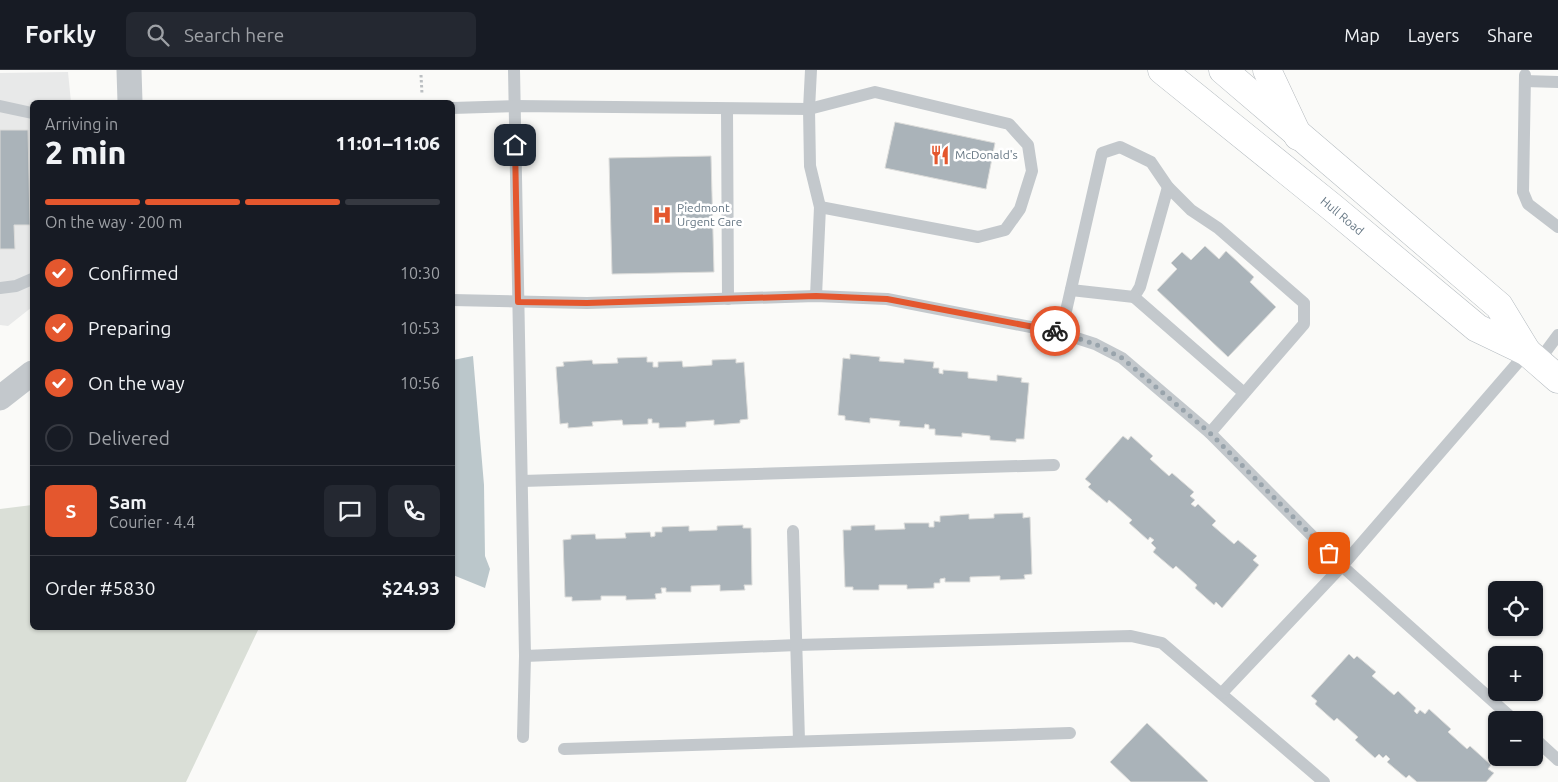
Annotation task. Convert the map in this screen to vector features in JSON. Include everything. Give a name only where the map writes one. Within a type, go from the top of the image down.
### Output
[{"type":"main road","name":"Hull Road","points":[[1162,70],[1326,202],[1477,328],[1541,365]]},
{"type":"main road","points":[[1223,70],[1499,306],[1541,365]]},
{"type":"main road","points":[[1267,70],[1298,136]]},
{"type":"street","points":[[129,70],[130,100]]},
{"type":"street","points":[[0,398],[30,375]]},
{"type":"lane","points":[[514,70],[525,656],[523,737]]},
{"type":"lane","points":[[811,70],[810,166],[820,207],[816,296]]},
{"type":"lane","points":[[1558,82],[1525,74],[1523,192],[1528,204],[1558,227]]},
{"type":"lane","points":[[455,108],[514,106],[810,109],[875,92],[1009,124],[1028,145],[1032,171],[1020,209],[1005,230],[978,237],[820,207]]},
{"type":"lane","points":[[0,106],[30,113]]},
{"type":"lane","points":[[727,109],[728,299]]},
{"type":"lane","points":[[1061,333],[1102,153],[1120,147],[1151,162],[1168,188],[1191,210],[1218,228],[1304,303],[1304,324],[1210,433]]},
{"type":"lane","points":[[1134,297],[1140,287],[1168,188]]},
{"type":"lane","points":[[0,288],[16,286],[30,281]]},
{"type":"lane","points":[[1071,290],[1134,297],[1244,393]]},
{"type":"lane","points":[[455,300],[587,303],[816,296],[887,299],[1061,333],[1095,344],[1122,358],[1210,433],[1342,566],[1504,711]]},
{"type":"lane","points":[[1222,693],[1342,566],[1541,365],[1558,335]]},
{"type":"lane","points":[[522,481],[1054,465]]},
{"type":"lane","points":[[793,531],[799,742]]},
{"type":"lane","points":[[525,656],[797,645],[1131,636],[1162,643],[1324,782]]},
{"type":"lane","points":[[564,749],[1070,733]]},
{"type":"lane","points":[[1543,746],[1558,760]]},
{"type":"path","points":[[421,75],[422,94]]},
{"type":"shaded area","points":[[68,72],[71,100],[30,100],[30,309],[8,326],[0,325],[0,73]]},
{"type":"shaded area","points":[[473,356],[484,485],[485,556],[490,569],[485,588],[455,576],[455,360]]},
{"type":"shaded area","points":[[30,505],[30,630],[258,630],[186,782],[0,782],[0,509]]},
{"type":"building","name":"McDonald's","points":[[895,122],[995,143],[986,189],[885,168]]},
{"type":"building","points":[[0,130],[28,130],[30,225],[14,225],[15,249],[0,249]]},
{"type":"building","name":"Piedmont Urgent Care","points":[[711,156],[714,272],[612,274],[609,158]]},
{"type":"building","points":[[1205,246],[1219,259],[1226,251],[1254,277],[1250,282],[1276,307],[1228,357],[1157,290],[1177,269],[1171,263],[1182,252],[1191,260]]},
{"type":"building","points":[[850,354],[880,357],[879,361],[904,363],[904,359],[934,362],[933,368],[939,368],[939,373],[943,374],[943,370],[968,372],[968,378],[997,381],[997,375],[1022,378],[1021,382],[1029,383],[1024,439],[1016,439],[1016,442],[990,440],[990,436],[962,433],[962,437],[935,435],[935,429],[929,429],[929,425],[925,424],[924,428],[899,426],[900,421],[870,418],[870,423],[845,420],[845,416],[838,415],[843,358],[850,359]]},
{"type":"building","points":[[647,357],[647,362],[653,362],[653,367],[658,367],[658,362],[682,361],[683,367],[712,365],[712,360],[736,359],[736,363],[744,362],[748,419],[740,420],[740,423],[714,425],[714,420],[686,422],[686,427],[659,428],[659,423],[652,423],[652,419],[648,419],[648,424],[623,425],[622,420],[592,422],[593,426],[568,428],[568,423],[560,424],[556,367],[564,366],[563,362],[592,360],[593,364],[618,363],[617,358]]},
{"type":"building","points":[[1123,436],[1128,440],[1131,436],[1153,456],[1150,459],[1169,476],[1172,473],[1194,492],[1190,496],[1195,500],[1191,504],[1195,507],[1198,504],[1216,521],[1212,525],[1234,544],[1238,540],[1257,556],[1253,560],[1259,565],[1222,608],[1216,602],[1214,605],[1195,588],[1197,585],[1176,566],[1173,569],[1153,552],[1156,548],[1151,543],[1154,540],[1150,537],[1148,540],[1129,523],[1132,520],[1109,500],[1107,503],[1088,487],[1091,484],[1085,479]]},
{"type":"building","points":[[1023,513],[1023,518],[1030,517],[1032,574],[1024,575],[1025,579],[1000,580],[1000,576],[970,577],[970,582],[945,582],[945,578],[940,579],[940,583],[934,583],[934,588],[907,589],[907,585],[879,585],[879,590],[853,590],[853,587],[845,587],[843,530],[851,530],[851,526],[875,525],[875,530],[905,529],[904,523],[929,523],[929,527],[934,527],[934,521],[940,522],[940,516],[969,514],[969,519],[994,518],[994,514]]},
{"type":"building","points":[[743,525],[743,528],[751,528],[752,585],[744,585],[745,590],[720,591],[720,585],[691,586],[691,592],[666,592],[666,588],[661,588],[662,593],[655,594],[656,599],[626,600],[626,596],[601,596],[601,600],[572,601],[572,597],[565,597],[563,540],[571,539],[571,535],[595,534],[596,539],[626,538],[625,533],[650,532],[651,537],[655,536],[655,532],[662,532],[662,527],[689,526],[689,531],[717,530],[717,526]]},
{"type":"building","points":[[1349,654],[1354,659],[1357,656],[1376,672],[1372,676],[1394,695],[1398,691],[1416,708],[1414,711],[1417,714],[1420,710],[1425,714],[1429,709],[1451,729],[1448,732],[1467,749],[1470,746],[1488,762],[1488,766],[1490,766],[1488,769],[1494,773],[1486,782],[1417,782],[1409,775],[1406,778],[1387,762],[1390,759],[1386,755],[1383,758],[1379,754],[1375,758],[1355,740],[1358,737],[1337,718],[1334,721],[1315,704],[1317,701],[1311,696]]},
{"type":"building","points":[[1147,723],[1208,781],[1131,782],[1110,762]]},
{"type":"way so far","points":[[1055,331],[1095,344],[1122,358],[1210,433],[1329,553]]},
{"type":"place","name":"McDonald's","points":[[940,155]]},
{"type":"place","name":"Piedmont Urgent Care","points":[[662,215]]},
{"type":"route","points":[[515,145],[518,302],[587,303],[816,296],[887,299],[1055,331]]}]
